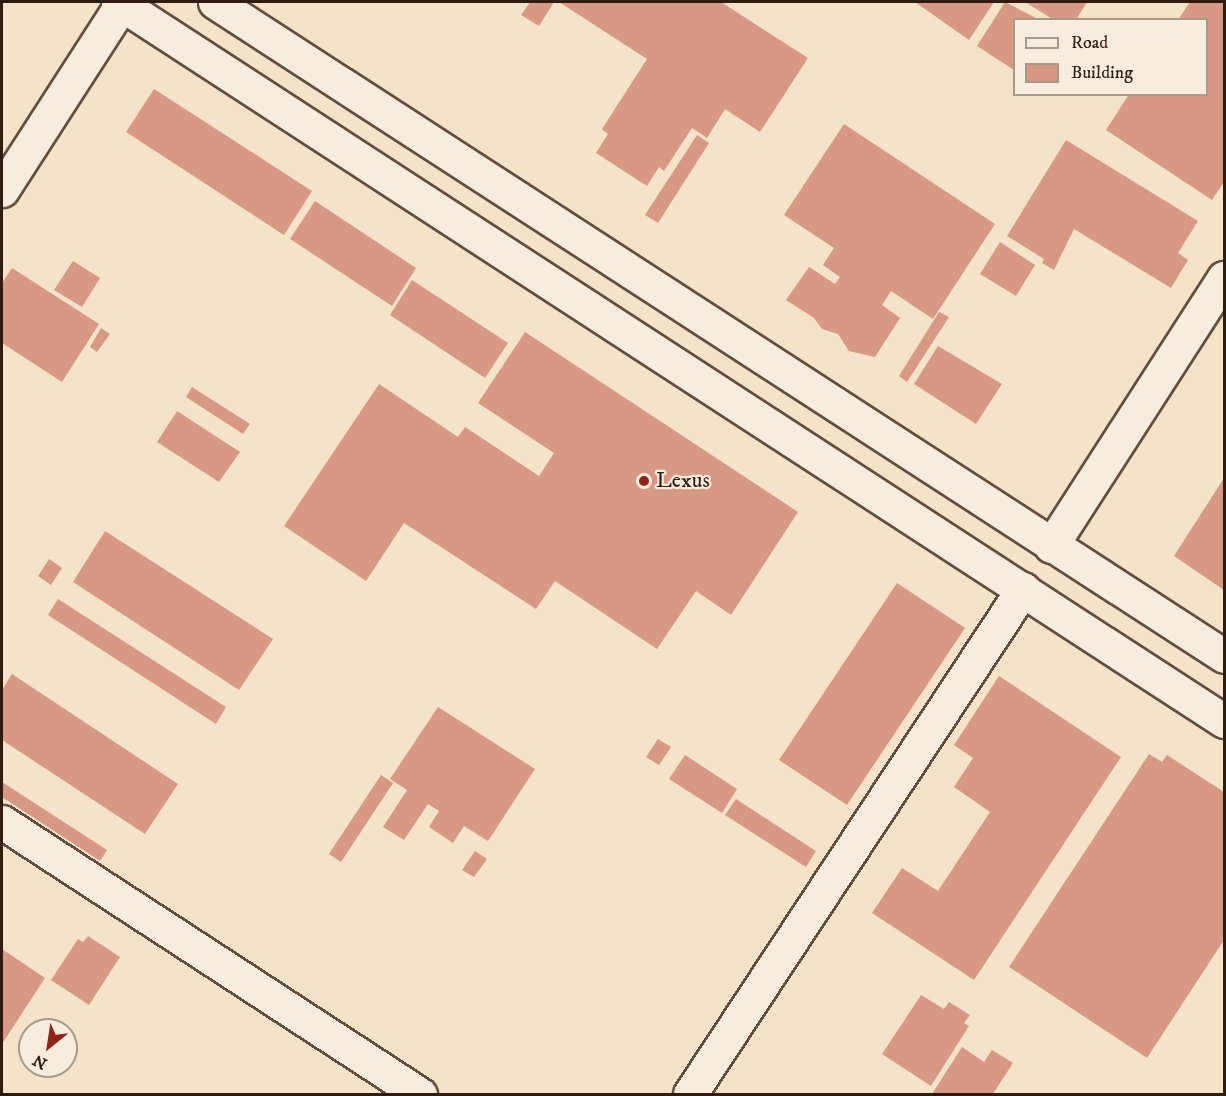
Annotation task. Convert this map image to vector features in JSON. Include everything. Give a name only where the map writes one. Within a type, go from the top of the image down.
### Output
[{"type":"street","points":[[2,190],[121,2],[1224,721]]},
{"type":"street","points":[[215,2],[1224,656]]},
{"type":"street","points":[[1051,546],[1224,278]]},
{"type":"street","points":[[690,1095],[1023,589]]},
{"type":"street","points":[[2,822],[420,1095]]},
{"type":"building","points":[[530,2],[554,2],[539,26],[521,15]]},
{"type":"building","points":[[559,2],[721,2],[808,58],[760,132],[725,109],[707,138],[692,128],[664,171],[659,167],[647,186],[596,153],[608,134],[602,129],[647,59]]},
{"type":"building","points":[[915,2],[994,2],[969,40]]},
{"type":"building","points":[[1005,2],[1036,18],[1013,18],[1013,69],[977,46]]},
{"type":"building","points":[[1025,2],[1087,2],[1077,18],[1051,18]]},
{"type":"building","points":[[1190,2],[1224,2],[1224,182],[1212,200],[1106,130],[1128,96],[1208,96],[1208,18],[1179,18]]},
{"type":"building","points":[[154,89],[312,191],[284,235],[126,132]]},
{"type":"building","points":[[844,124],[995,224],[933,319],[891,291],[882,305],[900,318],[875,357],[849,351],[838,334],[822,329],[814,318],[786,300],[809,267],[835,284],[840,277],[823,265],[834,248],[784,215]]},
{"type":"building","points":[[697,135],[709,143],[658,223],[645,215]]},
{"type":"building","points":[[1066,140],[1198,221],[1178,253],[1188,260],[1171,288],[1074,229],[1054,270],[1042,263],[1044,259],[1007,236]]},
{"type":"building","points":[[315,201],[416,268],[392,306],[290,239]]},
{"type":"building","points":[[1000,242],[1035,265],[1016,296],[980,274]]},
{"type":"building","points":[[73,261],[100,278],[82,307],[54,290]]},
{"type":"building","points":[[12,268],[99,324],[62,382],[2,343],[2,283]]},
{"type":"building","points":[[412,280],[508,343],[485,378],[390,315]]},
{"type":"building","points":[[939,312],[949,317],[907,382],[899,376]]},
{"type":"building","points":[[101,328],[110,334],[97,352],[90,347]]},
{"type":"building","points":[[525,332],[798,512],[731,615],[696,591],[657,649],[555,581],[536,609],[404,523],[366,581],[284,526],[379,384],[458,437],[465,427],[539,476],[554,453],[478,403]]},
{"type":"building","points":[[938,346],[1002,384],[976,424],[914,384]]},
{"type":"building","points":[[192,387],[250,424],[243,434],[186,397]]},
{"type":"building","points":[[177,411],[240,452],[219,482],[157,442]]},
{"type":"building","points":[[1224,478],[1224,590],[1174,556]]},
{"type":"building","points":[[105,531],[273,639],[239,690],[73,582]]},
{"type":"building","points":[[49,559],[62,568],[51,585],[38,576]]},
{"type":"building","points":[[897,583],[965,628],[847,805],[779,760]]},
{"type":"building","points":[[58,599],[226,707],[216,724],[48,615]]},
{"type":"building","points":[[12,674],[178,784],[145,834],[2,740],[2,690]]},
{"type":"building","points":[[999,676],[1121,757],[974,980],[872,913],[902,868],[938,891],[990,812],[954,787],[973,758],[954,745]]},
{"type":"building","points":[[438,707],[535,769],[488,841],[464,826],[453,843],[429,827],[439,811],[428,804],[404,840],[383,827],[407,790],[390,779]]},
{"type":"building","points":[[658,739],[671,747],[659,765],[646,757]]},
{"type":"building","points":[[1149,754],[1162,762],[1167,755],[1224,792],[1224,940],[1147,1058],[1009,967]]},
{"type":"building","points":[[685,755],[737,789],[722,813],[669,779]]},
{"type":"building","points":[[381,775],[393,783],[341,862],[329,854]]},
{"type":"building","points":[[2,782],[107,850],[100,861],[2,797]]},
{"type":"building","points":[[736,799],[816,851],[806,867],[725,815]]},
{"type":"building","points":[[475,851],[487,859],[474,877],[462,870]]},
{"type":"building","points":[[88,936],[120,957],[89,1005],[51,980],[78,939],[83,942]]},
{"type":"building","points":[[2,949],[45,978],[2,1044]]},
{"type":"building","points":[[921,995],[944,1009],[949,1002],[970,1015],[964,1023],[969,1026],[931,1086],[882,1054]]},
{"type":"building","points":[[962,1047],[984,1062],[992,1050],[1013,1063],[993,1094],[932,1094]]},
{"type":"place","name":"Lexus","points":[[644,481]]}]
